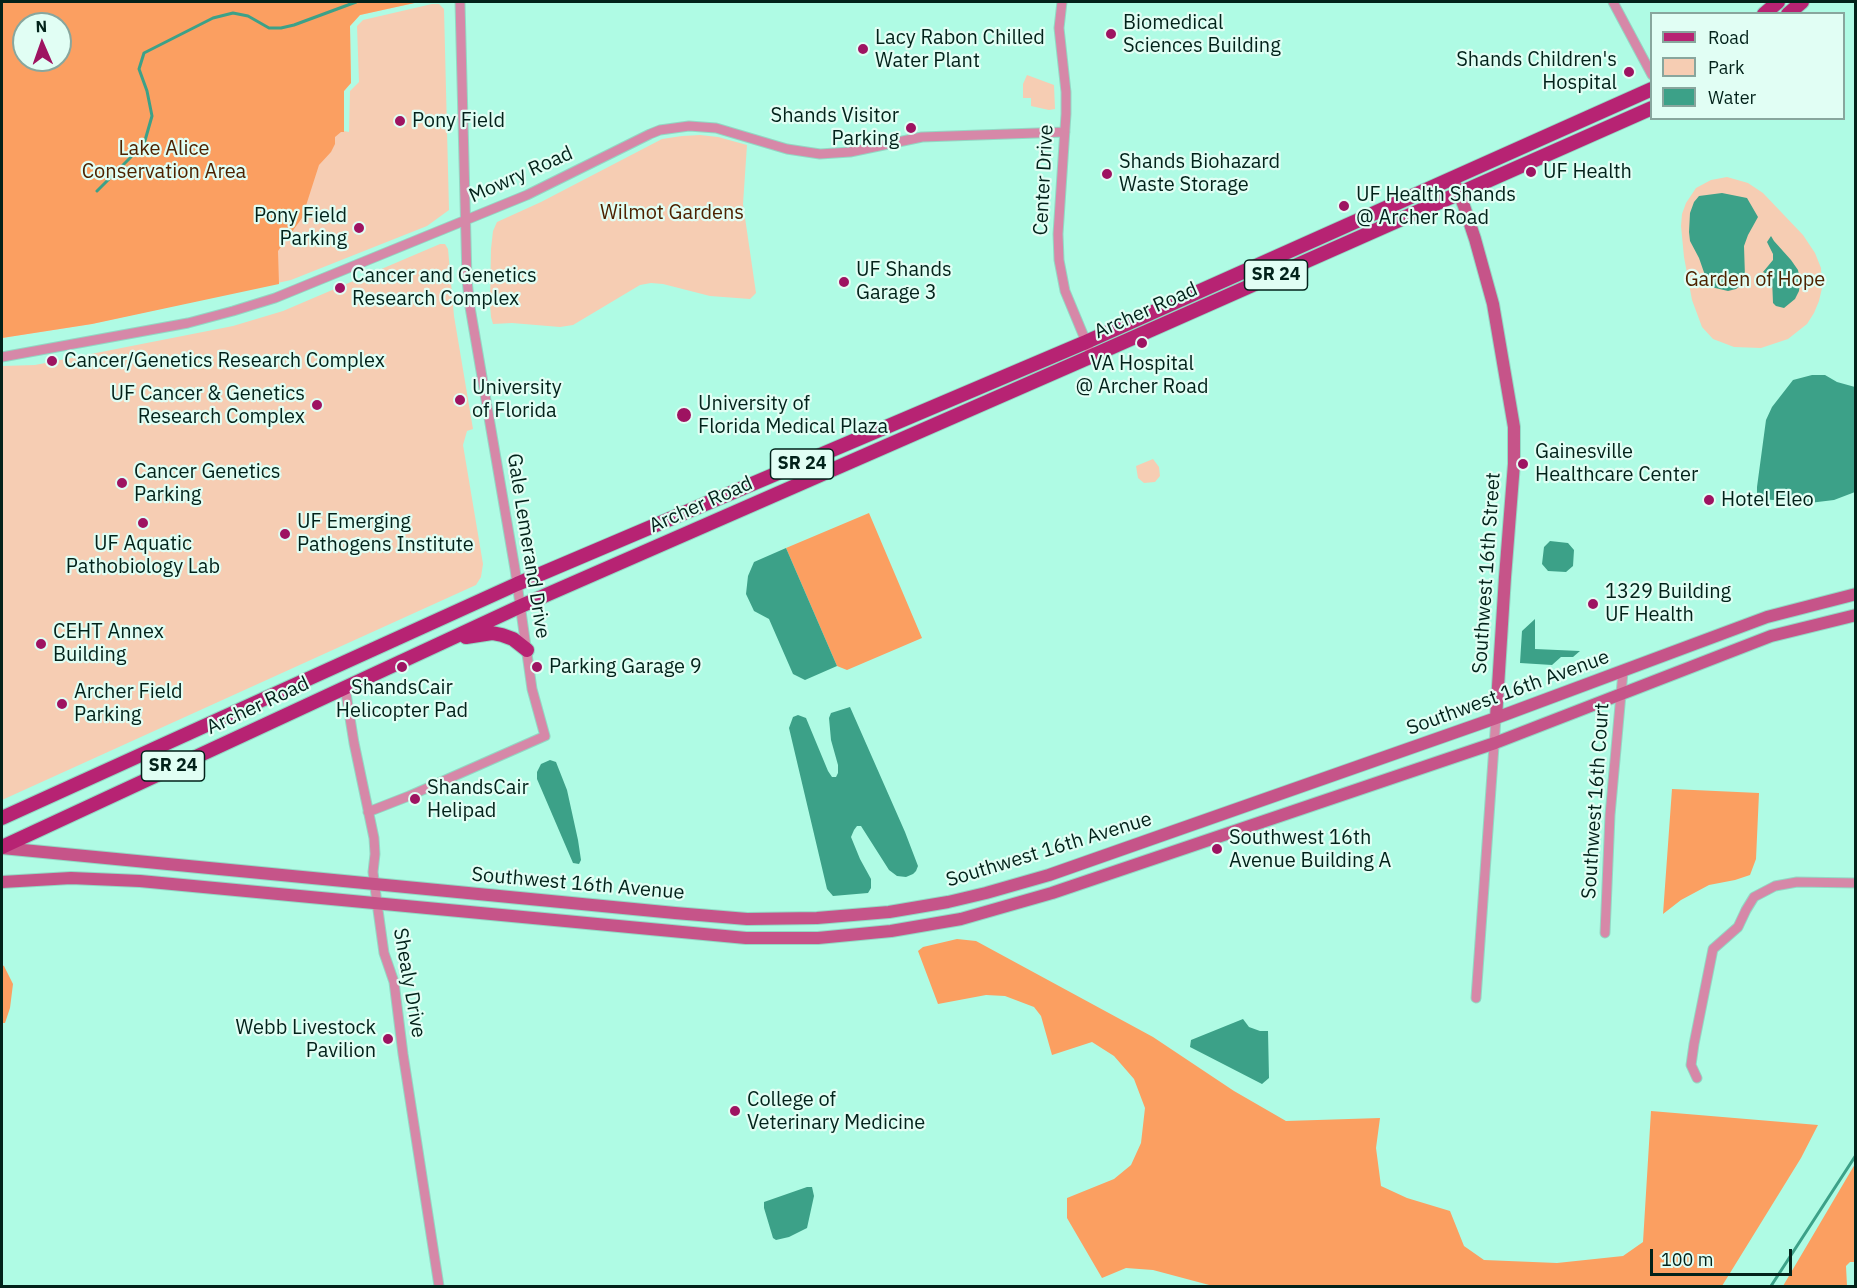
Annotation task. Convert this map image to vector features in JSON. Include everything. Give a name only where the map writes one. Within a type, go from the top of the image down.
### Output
[{"type":"main road","points":[[1766,12],[1778,2]]},
{"type":"main road","points":[[1790,12],[1802,2]]},
{"type":"main road","name":"Archer Road","points":[[2,818],[517,584],[1086,342],[1650,90]]},
{"type":"main road","name":"Archer Road","points":[[2,847],[521,606],[1650,109]]},
{"type":"main road","name":"Southwest 16th Street","points":[[1453,179],[1475,239],[1493,304],[1514,427],[1514,464],[1496,718]]},
{"type":"main road","name":"Southwest 16th Avenue","points":[[2,847],[747,919],[817,918],[890,912],[948,902],[1049,875],[1496,718],[1767,617],[1856,594]]},
{"type":"main road","name":"Southwest 16th Avenue","points":[[2,882],[71,878],[140,881],[746,938],[818,938],[891,931],[960,919],[1046,895],[1495,743],[1771,636],[1856,615]]},
{"type":"main road","points":[[438,644],[476,634],[492,633],[513,639],[527,650]]},
{"type":"street","name":"Gale Lemerand Drive","points":[[368,812],[545,736],[532,689],[521,606],[470,308],[467,280],[460,2]]},
{"type":"street","name":"Center Drive","points":[[1062,2],[1059,28],[1066,92],[1058,226],[1059,260],[1065,291],[1092,356]]},
{"type":"street","points":[[1613,2],[1650,71]]},
{"type":"street","name":"Mowry Road","points":[[2,357],[175,325],[248,307],[322,280],[527,195],[650,134],[673,128],[690,126],[716,128],[788,149],[820,154],[850,153],[922,137],[1065,132]]},
{"type":"street","name":"Southwest 16th Court","points":[[1605,933],[1610,814],[1623,672]]},
{"type":"street","name":"Shealy Drive","points":[[345,687],[375,847],[373,872],[376,903],[384,953],[394,982],[439,1287]]},
{"type":"street","name":"Southwest 16th Street","points":[[1476,998],[1496,718]]},
{"type":"street","points":[[1697,1078],[1691,1065],[1713,949],[1738,927],[1754,897],[1775,886],[1806,882],[1856,883]]},
{"type":"green space","name":"Lake Alice Conservation Area","points":[[2,2],[419,2],[360,15],[350,26],[351,83],[344,91],[344,131],[349,132],[350,91],[359,82],[357,26],[363,20],[432,4],[439,4],[444,9],[449,210],[427,226],[291,280],[92,324],[2,338]]},
{"type":"green space","name":"Lake Alice Conservation Area","points":[[2,2],[419,2],[360,15],[350,26],[351,83],[344,91],[344,132],[335,137],[335,144],[331,152],[319,165],[302,218],[278,251],[279,284],[92,324],[2,338]]},
{"type":"green space","points":[[1027,75],[1054,85],[1055,109],[1031,106],[1031,98],[1023,98],[1023,84]]},
{"type":"green space","name":"Wilmot Gardens","points":[[700,135],[747,145],[743,204],[756,293],[750,299],[710,296],[651,283],[640,285],[573,325],[560,327],[512,323],[493,324],[490,304],[491,249],[493,231],[497,222],[541,202],[662,139]]},
{"type":"green space","name":"Garden of Hope","points":[[1727,177],[1748,183],[1763,193],[1803,235],[1815,253],[1821,268],[1822,288],[1819,301],[1807,324],[1788,339],[1761,348],[1734,347],[1713,339],[1702,327],[1692,300],[1684,257],[1682,214],[1696,188],[1711,180]]},
{"type":"green space","points":[[440,244],[445,244],[448,249],[454,316],[473,429],[467,431],[463,445],[483,564],[481,577],[476,585],[2,800],[2,366],[35,365],[233,326],[283,311]]},
{"type":"green space","points":[[1153,459],[1159,467],[1160,476],[1155,482],[1144,483],[1138,478],[1136,466]]},
{"type":"green space","points":[[869,513],[922,638],[847,670],[837,666],[786,548]]},
{"type":"green space","points":[[1672,789],[1759,793],[1756,859],[1750,875],[1709,885],[1681,900],[1663,914]]},
{"type":"green space","points":[[957,939],[976,941],[1153,1037],[1234,1091],[1286,1121],[1380,1118],[1376,1148],[1381,1186],[1407,1198],[1450,1211],[1464,1246],[1484,1260],[1557,1263],[1623,1256],[1643,1242],[1651,1111],[1818,1125],[1801,1158],[1722,1286],[1213,1286],[1153,1270],[1126,1268],[1102,1278],[1067,1218],[1067,1198],[1114,1179],[1131,1165],[1141,1143],[1145,1108],[1134,1079],[1114,1056],[1092,1042],[1052,1055],[1041,1016],[1034,1007],[1005,996],[986,995],[938,1004],[918,951],[923,947]]},
{"type":"green space","points":[[2,965],[13,984],[10,1008],[5,1023],[2,1023]]},
{"type":"green space","points":[[1855,1164],[1855,1262],[1850,1262],[1846,1266],[1847,1286],[1783,1286]]},
{"type":"water","points":[[1722,193],[1747,198],[1758,217],[1744,246],[1745,277],[1736,289],[1728,291],[1711,287],[1707,281],[1690,241],[1689,232],[1690,213],[1699,196]]},
{"type":"water","points":[[1771,236],[1798,270],[1800,281],[1795,299],[1784,308],[1773,303],[1772,278],[1763,272],[1773,260],[1773,254],[1767,242]]},
{"type":"water","points":[[1812,375],[1825,375],[1837,382],[1855,387],[1855,492],[1834,500],[1801,504],[1782,498],[1765,499],[1757,494],[1757,487],[1766,420],[1772,407],[1793,380]]},
{"type":"water","points":[[1550,541],[1568,543],[1574,550],[1573,566],[1566,572],[1548,571],[1542,564],[1544,547]]},
{"type":"water","points":[[786,548],[837,666],[805,680],[793,674],[769,619],[754,611],[746,594],[748,576],[754,562]]},
{"type":"water","points":[[1535,619],[1535,649],[1580,651],[1573,657],[1561,657],[1552,665],[1520,663],[1522,631]]},
{"type":"water","points":[[850,707],[918,866],[913,874],[906,877],[897,876],[889,870],[861,826],[857,826],[851,837],[871,879],[871,888],[868,893],[833,896],[827,889],[789,728],[793,717],[798,715],[806,718],[828,771],[832,777],[836,777],[838,765],[831,740],[829,718],[831,713]]},
{"type":"water","points":[[550,760],[556,762],[567,790],[578,840],[581,860],[579,864],[573,863],[537,779],[537,772],[541,764]]},
{"type":"water","points":[[1243,1019],[1249,1027],[1268,1031],[1269,1078],[1262,1084],[1190,1047],[1191,1040]]},
{"type":"water","points":[[812,1187],[814,1196],[807,1228],[789,1237],[776,1240],[773,1238],[764,1202]]},
{"type":"waterway","points":[[97,191],[144,144],[152,116],[147,91],[139,69],[144,53],[213,18],[233,13],[248,16],[269,28],[281,28],[356,2]]},
{"type":"waterway","points":[[1771,1286],[1856,1155]]},
{"type":"place","name":"Biomedical Sciences Building","points":[[1111,34]]},
{"type":"place","name":"Lacy Rabon Chilled Water Plant","points":[[863,49]]},
{"type":"place","name":"Shands Children's Hospital","points":[[1629,72]]},
{"type":"place","name":"Pony Field","points":[[400,121]]},
{"type":"place","name":"Shands Visitor Parking","points":[[911,128]]},
{"type":"place","name":"UF Health","points":[[1531,172]]},
{"type":"place","name":"Shands Biohazard Waste Storage","points":[[1107,174]]},
{"type":"place","name":"UF Health Shands @ Archer Road","points":[[1344,206]]},
{"type":"place","name":"Pony Field Parking","points":[[359,228]]},
{"type":"place","name":"UF Shands Garage 3","points":[[844,282]]},
{"type":"place","name":"Cancer and Genetics Research Complex","points":[[340,288]]},
{"type":"place","name":"VA Hospital @ Archer Road","points":[[1142,343]]},
{"type":"place","name":"Cancer/Genetics Research Complex","points":[[52,361]]},
{"type":"place","name":"University of Florida","points":[[460,400]]},
{"type":"place","name":"UF Cancer & Genetics Research Complex","points":[[317,405]]},
{"type":"place","name":"University of Florida Medical Plaza","points":[[684,415]]},
{"type":"place","name":"Gainesville Healthcare Center","points":[[1523,464]]},
{"type":"place","name":"Cancer Genetics Parking","points":[[122,483]]},
{"type":"place","name":"Hotel Eleo","points":[[1709,500]]},
{"type":"place","name":"UF Aquatic Pathobiology Lab","points":[[143,523]]},
{"type":"place","name":"UF Emerging Pathogens Institute","points":[[285,534]]},
{"type":"place","name":"1329 Building UF Health","points":[[1593,604]]},
{"type":"place","name":"CEHT Annex Building","points":[[41,644]]},
{"type":"place","name":"ShandsCair Helicopter Pad","points":[[402,667]]},
{"type":"place","name":"Parking Garage 9","points":[[537,667]]},
{"type":"place","name":"Archer Field Parking","points":[[62,704]]},
{"type":"place","name":"ShandsCair Helipad","points":[[415,799]]},
{"type":"place","name":"Southwest 16th Avenue Building A","points":[[1217,849]]},
{"type":"place","name":"Webb Livestock Pavilion","points":[[388,1039]]},
{"type":"place","name":"College of Veterinary Medicine","points":[[735,1111]]}]
